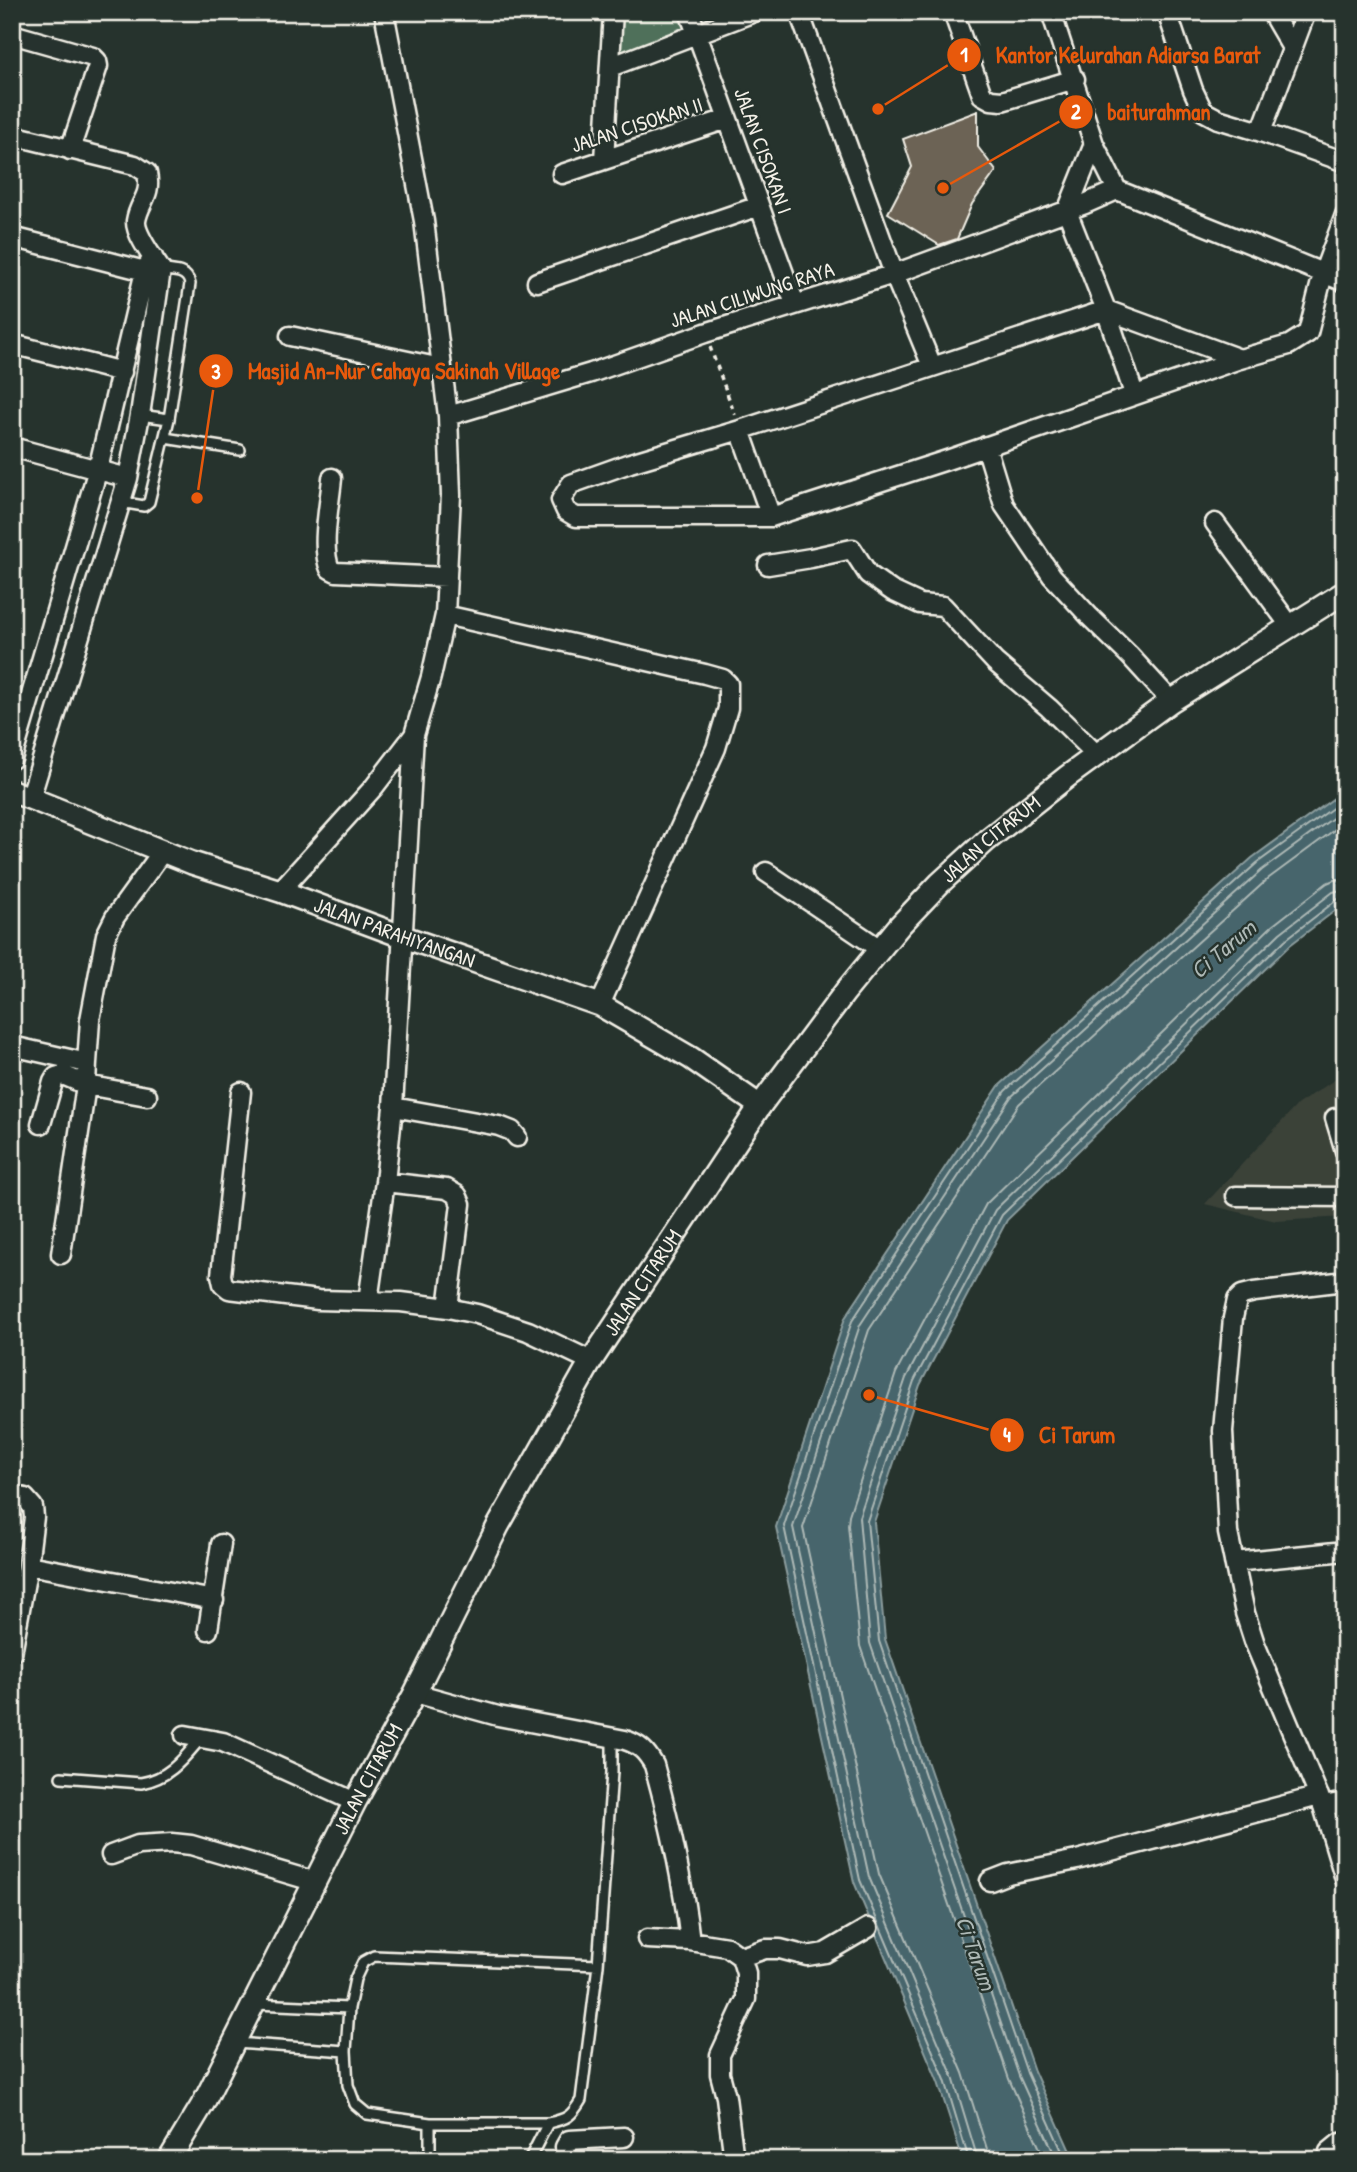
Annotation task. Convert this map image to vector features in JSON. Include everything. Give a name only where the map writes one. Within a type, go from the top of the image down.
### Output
[{"type":"street","points":[[368,1301],[393,1107],[414,735],[445,615],[451,495],[448,416],[424,221],[384,12]]},
{"type":"street","points":[[604,160],[612,12]]},
{"type":"street","name":"JALAN CISOKAN I","points":[[689,12],[795,304]]},
{"type":"street","points":[[610,67],[754,12]]},
{"type":"street","points":[[799,12],[894,274],[932,366]]},
{"type":"street","points":[[953,12],[982,95],[991,100],[1002,101],[1074,79]]},
{"type":"street","points":[[1051,12],[1094,144],[1117,190],[1345,282]]},
{"type":"street","points":[[1167,12],[1193,90],[1203,111],[1217,119],[1345,162]]},
{"type":"street","points":[[1271,12],[1292,48]]},
{"type":"street","points":[[1261,132],[1306,12]]},
{"type":"street","points":[[12,34],[93,57],[97,61],[98,66],[70,150]]},
{"type":"street","name":"JALAN CISOKAN II","points":[[562,174],[727,119]]},
{"type":"street","points":[[12,135],[135,166],[147,173],[150,187],[136,221],[153,266],[140,415],[128,478],[21,795]]},
{"type":"street","points":[[1094,144],[1067,211],[1106,310],[1134,394]]},
{"type":"street","name":"JALAN CILIWUNG RAYA","points":[[448,416],[591,373],[795,304],[894,274],[1117,190]]},
{"type":"street","points":[[537,282],[759,206]]},
{"type":"street","points":[[1240,359],[1106,310],[571,484],[561,500],[569,514],[576,517],[771,517],[1134,394],[1289,345],[1308,333],[1323,274],[1345,215]]},
{"type":"street","points":[[12,237],[153,266]]},
{"type":"street","points":[[12,759],[98,469],[122,372],[153,266]]},
{"type":"street","points":[[290,336],[441,368]]},
{"type":"street","points":[[12,344],[122,372]]},
{"type":"street","points":[[740,430],[771,517]]},
{"type":"street","points":[[986,446],[1004,505],[1052,576],[1171,701]]},
{"type":"street","points":[[12,447],[128,478]]},
{"type":"street","points":[[332,478],[326,547],[326,562],[330,569],[336,572],[447,577]]},
{"type":"street","points":[[1215,523],[1291,627]]},
{"type":"street","points":[[768,565],[852,549],[868,574],[892,591],[920,604],[943,606],[995,662],[1049,708],[1097,755]]},
{"type":"street","name":"JALAN CITARUM","points":[[169,2160],[204,2102],[255,2004],[355,1802],[415,1693],[498,1526],[591,1361],[760,1106],[880,949],[940,883],[987,840],[1171,701],[1345,592]]},
{"type":"street","points":[[445,615],[705,674],[723,679],[728,684],[728,708],[716,748],[600,1005]]},
{"type":"street","points":[[280,891],[374,787],[414,735]]},
{"type":"street","name":"JALAN PARAHIYANGAN","points":[[21,795],[162,852],[600,1005],[691,1058],[760,1106]]},
{"type":"street","points":[[61,1254],[86,1085],[90,1020],[106,935],[115,916],[162,852]]},
{"type":"street","points":[[765,872],[880,949]]},
{"type":"street","points":[[12,1046],[87,1063]]},
{"type":"street","points":[[41,1124],[56,1077],[63,1074],[86,1085],[147,1096]]},
{"type":"street","points":[[240,1092],[221,1275],[223,1284],[229,1289],[318,1300],[401,1302],[448,1308],[477,1314],[528,1331],[591,1361]]},
{"type":"street","points":[[393,1107],[508,1128],[517,1137]]},
{"type":"street","points":[[1335,1118],[1345,1151]]},
{"type":"street","points":[[385,1182],[447,1189],[457,1195],[461,1204],[448,1308]]},
{"type":"street","points":[[1236,1196],[1345,1197]]},
{"type":"street","points":[[1345,1281],[1254,1292],[1242,1295],[1237,1300],[1223,1431],[1228,1533],[1245,1613],[1255,1644],[1321,1801],[1345,1879]]},
{"type":"street","points":[[12,1495],[25,1498],[33,1507],[34,1517],[12,1653]]},
{"type":"street","points":[[208,1630],[221,1544]]},
{"type":"street","points":[[1234,1562],[1345,1551]]},
{"type":"street","points":[[28,1565],[214,1600]]},
{"type":"street","points":[[415,1693],[498,1716],[612,1737],[638,1744],[647,1752],[654,1765],[683,1887],[690,1941]]},
{"type":"street","points":[[194,1736],[223,1742],[355,1802]]},
{"type":"street","points":[[990,1881],[1009,1874],[1321,1801],[1345,1802]]},
{"type":"street","points":[[111,1855],[138,1845],[191,1845],[316,1882]]},
{"type":"street","points":[[741,1957],[765,1949],[780,1949],[807,1956],[825,1953],[868,1928]]},
{"type":"street","points":[[647,1939],[690,1941],[727,1947],[741,1957],[746,1973],[746,1999],[720,2055],[720,2074],[734,2160]]},
{"type":"street","points":[[566,2160],[565,2147],[569,2140],[624,2137]]},
{"type":"street","points":[[1328,2160],[1329,2152],[1345,2142]]},
{"type":"lane","points":[[120,502],[144,506],[149,502],[169,419],[190,284],[184,273],[153,266]]},
{"type":"lane","points":[[140,415],[169,419]]},
{"type":"lane","points":[[165,438],[240,450]]},
{"type":"lane","points":[[61,1777],[141,1783],[154,1781],[175,1769],[194,1736]]},
{"type":"lane","points":[[598,1965],[374,1956],[363,1962],[355,1979],[349,2008],[346,2051],[348,2085],[355,2104],[367,2114],[430,2123],[548,2123],[572,2115],[581,2100],[598,1965],[612,1772],[612,1737]]},
{"type":"lane","points":[[255,2004],[349,2008]]},
{"type":"lane","points":[[234,2043],[346,2051]]},
{"type":"lane","points":[[430,2123],[432,2160]]},
{"type":"lane","points":[[529,2160],[548,2123]]},
{"type":"path","points":[[705,334],[740,430]]},
{"type":"shaded area","points":[[1345,1073],[1345,1217],[1276,1221],[1205,1204],[1298,1104]]},
{"type":"green space","points":[[619,12],[685,12],[690,28],[619,56]]},
{"type":"water","points":[[1345,790],[1345,903],[1290,945],[1007,1220],[920,1385],[874,1522],[885,1639],[1034,2071],[1074,2160],[963,2160],[938,2082],[854,1882],[776,1527],[845,1318],[999,1086],[1252,858]]},
{"type":"building","points":[[978,111],[978,147],[996,171],[972,204],[957,239],[939,245],[888,213],[912,167],[903,139]]},
{"type":"place","name":"Kantor Kelurahan Adiarsa Barat","points":[[878,109]]},
{"type":"place","name":"baiturahman","points":[[943,188]]},
{"type":"place","name":"Masjid An-Nur Cahaya Sakinah Village","points":[[197,498]]},
{"type":"place","name":"Ci Tarum","points":[[869,1395]]}]
